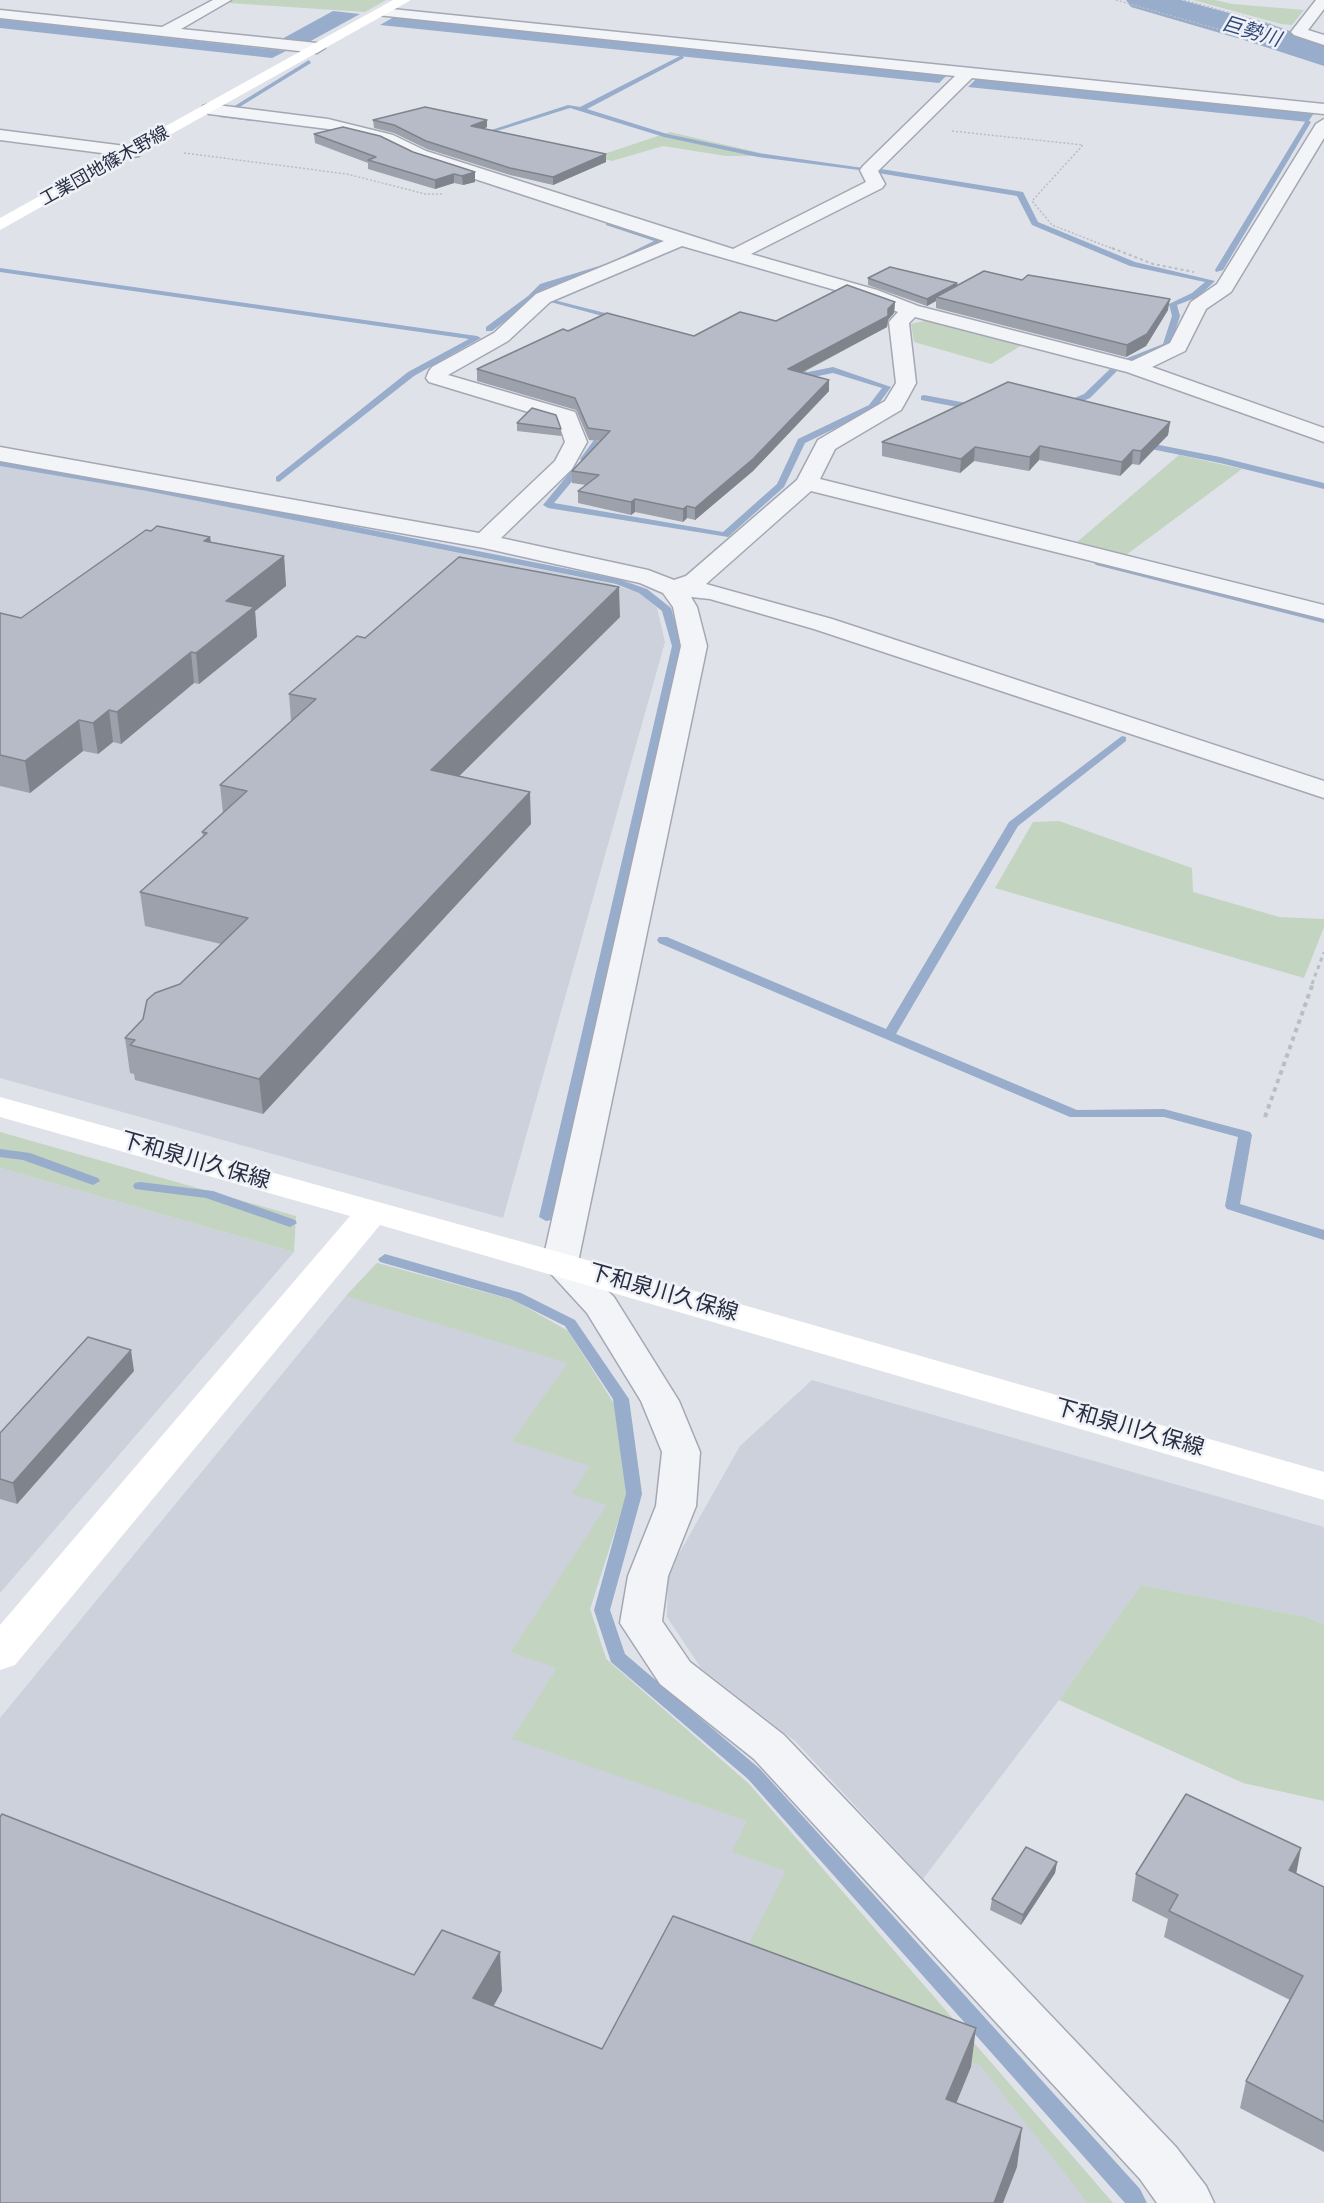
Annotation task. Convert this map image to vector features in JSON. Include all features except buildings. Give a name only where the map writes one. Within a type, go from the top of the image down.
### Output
[{"type":"street","points":[[164,32],[224,0]]},
{"type":"street","name":"工業団地篠木野線","points":[[0,225],[404,0]]},
{"type":"street","points":[[1323,0],[1299,32],[1324,40]]},
{"type":"street","points":[[382,12],[1324,109]]},
{"type":"street","points":[[0,15],[317,48]]},
{"type":"street","points":[[735,255],[876,184],[869,170],[968,73]]},
{"type":"street","points":[[210,109],[328,124],[387,139],[420,155],[681,240],[870,294],[911,310],[1134,368],[1324,435]]},
{"type":"street","points":[[1134,368],[1178,347],[1198,306],[1224,288],[1324,124]]},
{"type":"street","points":[[0,135],[136,150]]},
{"type":"street","points":[[484,541],[564,465],[576,442],[567,417],[436,378],[439,371],[501,337],[543,298],[681,240]]},
{"type":"street","points":[[672,588],[695,581],[807,483],[826,445],[893,405],[906,384],[899,322],[911,310]]},
{"type":"street","points":[[0,454],[115,472],[484,541],[648,577],[672,588],[712,592],[823,624],[1324,790]]},
{"type":"street","points":[[807,483],[1324,612]]},
{"type":"street","points":[[672,588],[685,607],[694,646],[560,1264],[602,1305],[660,1401],[681,1452],[676,1506],[648,1576],[641,1623],[675,1673],[769,1747],[1158,2163],[1191,2202]]},
{"type":"street","name":"下和泉川久保線","points":[[0,1107],[560,1264],[1324,1486]]},
{"type":"street","points":[[0,1654],[372,1212]]},
{"type":"path","points":[[1116,0],[1280,47]]},
{"type":"path","points":[[1184,0],[1299,32]]},
{"type":"path","points":[[912,127],[1083,145],[1032,201],[1052,225],[1153,264],[1231,278]]},
{"type":"path","points":[[136,150],[347,174],[425,194],[445,195]]},
{"type":"path","points":[[1265,1117],[1324,952]]},
{"type":"shaded area","points":[[0,465],[104,482],[608,583],[640,593],[657,608],[665,642],[503,1218],[0,1078]]},
{"type":"shaded area","points":[[0,1168],[294,1252],[0,1593]]},
{"type":"shaded area","points":[[377,1263],[513,1300],[568,1331],[614,1404],[626,1496],[590,1609],[606,1659],[749,1784],[1113,2203],[0,2203],[0,1718],[346,1296]]},
{"type":"shaded area","points":[[812,1380],[1324,1527],[1324,1625],[1307,1617],[1141,1585],[1059,1700],[923,1879],[795,1741],[701,1668],[667,1617],[668,1573],[740,1446]]},
{"type":"green space","points":[[231,0],[386,0],[365,12],[229,3]]},
{"type":"green space","points":[[1193,0],[1215,0],[1232,4],[1304,10],[1292,25]]},
{"type":"green space","points":[[670,132],[761,153],[755,156],[726,156],[663,146],[612,161],[595,157]]},
{"type":"green space","points":[[936,318],[1027,342],[991,364],[914,342],[911,324]]},
{"type":"green space","points":[[1179,455],[1242,469],[1126,555],[1077,542]]},
{"type":"green space","points":[[1059,821],[1192,868],[1193,892],[1279,917],[1324,919],[1324,927],[1304,978],[995,888],[1033,822]]},
{"type":"green space","points":[[0,1132],[296,1216],[294,1252],[0,1168]]},
{"type":"green space","points":[[377,1263],[513,1300],[568,1331],[614,1404],[626,1496],[590,1609],[606,1659],[749,1784],[1113,2203],[1088,2203],[981,2066],[735,1972],[786,1871],[732,1852],[747,1821],[512,1739],[557,1668],[511,1652],[607,1505],[572,1494],[590,1466],[512,1441],[568,1363],[346,1296]]},
{"type":"green space","points":[[1141,1585],[1307,1617],[1324,1625],[1324,1801],[1243,1783],[1059,1700]]},
{"type":"water","points":[[333,11],[360,14],[307,43],[280,40]]},
{"type":"water","points":[[394,17],[948,74],[939,83],[380,25]]},
{"type":"water","points":[[0,19],[286,51],[272,58],[0,28]]},
{"type":"water","points":[[977,78],[1314,113],[1308,122],[968,87]]},
{"type":"waterway","name":"巨勢川","points":[[1143,0],[1257,32],[1324,55]]},
{"type":"waterway","points":[[581,109],[682,57]]},
{"type":"waterway","points":[[236,107],[309,62]]},
{"type":"waterway","points":[[476,136],[570,106],[581,109]]},
{"type":"waterway","points":[[581,109],[666,136],[758,155],[859,168]]},
{"type":"waterway","points":[[221,116],[252,119]]},
{"type":"waterway","points":[[1219,270],[1308,122]]},
{"type":"waterway","points":[[881,171],[1020,194],[1035,223],[1133,264],[1211,281],[1195,295],[1173,304],[1176,316],[1167,345],[1128,361]]},
{"type":"waterway","points":[[531,298],[543,286],[612,265],[661,241],[609,223]]},
{"type":"waterway","points":[[0,270],[477,338],[411,374],[279,479]]},
{"type":"waterway","points":[[489,329],[531,298]]},
{"type":"waterway","points":[[531,298],[543,298],[618,319]]},
{"type":"waterway","points":[[574,473],[548,505],[725,535],[781,485],[801,441],[872,407],[887,387],[833,370],[808,375],[795,372]]},
{"type":"waterway","points":[[1063,406],[1087,396],[1113,371]]},
{"type":"waterway","points":[[924,398],[977,408]]},
{"type":"waterway","points":[[585,459],[597,442]]},
{"type":"waterway","points":[[1139,444],[1220,460],[1324,486]]},
{"type":"waterway","points":[[0,463],[147,488],[618,582],[643,591],[667,610],[677,646],[546,1217]]},
{"type":"waterway","points":[[1099,563],[1324,620]]},
{"type":"waterway","points":[[889,1035],[1013,824],[1122,739]]},
{"type":"waterway","points":[[663,940],[1075,1114],[1164,1113],[1245,1135],[1232,1206],[1324,1235]]},
{"type":"waterway","points":[[0,1153],[25,1156],[93,1181]]},
{"type":"waterway","points":[[140,1186],[208,1194],[290,1223]]},
{"type":"waterway","points":[[385,1259],[516,1296],[570,1323],[621,1399],[634,1494],[602,1610],[617,1657],[754,1774],[1133,2196],[1136,2203]]}]
